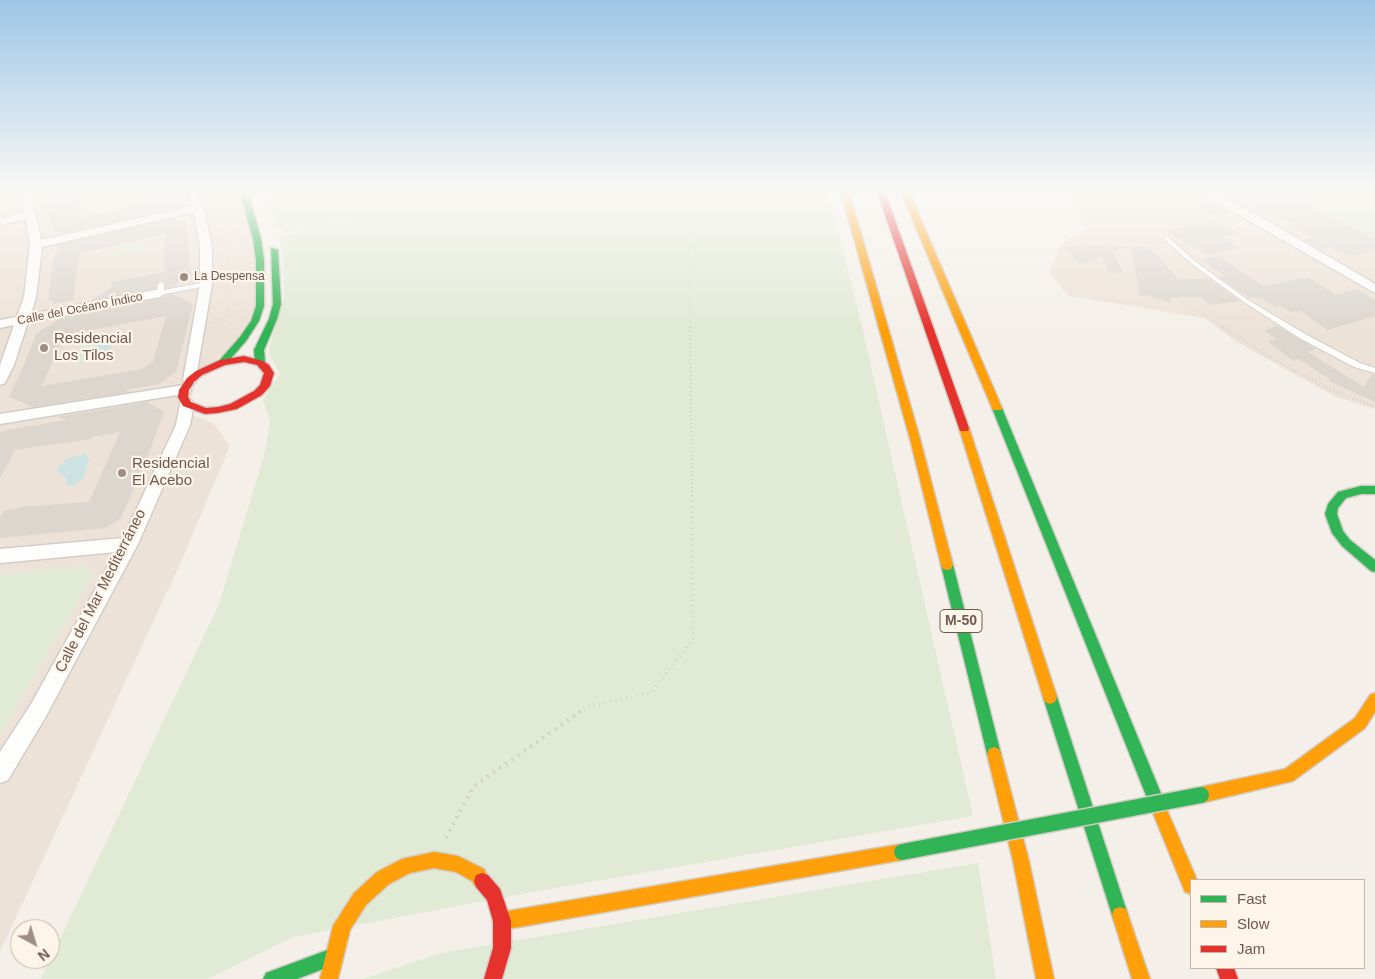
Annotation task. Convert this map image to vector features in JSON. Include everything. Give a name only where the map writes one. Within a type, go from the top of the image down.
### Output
[{"type":"main road","points":[[223,362],[243,339],[254,321],[260,306],[260,260],[257,238]]},
{"type":"main road","points":[[260,363],[260,350],[277,304],[277,284],[271,238]]},
{"type":"main road","name":"M-50","points":[[858,238],[920,458],[1021,861],[1045,979]]},
{"type":"main road","points":[[897,238],[967,438],[1141,979]]},
{"type":"main road","points":[[925,238],[984,375],[1053,550],[1190,884]]},
{"type":"main road","points":[[244,359],[260,363],[268,372],[268,379],[258,393],[247,401],[218,410],[194,408],[187,391],[210,366],[244,359]]},
{"type":"main road","points":[[1375,490],[1361,490],[1342,495],[1332,506],[1331,514],[1338,533],[1346,544],[1375,567]]},
{"type":"main road","points":[[502,921],[902,852],[1201,795],[1288,776],[1360,723],[1375,700]]},
{"type":"main road","points":[[300,979],[329,976],[342,926],[360,899],[383,878],[408,865],[434,860],[458,864],[478,875],[494,895],[502,921],[502,948],[493,979]]},
{"type":"main road","points":[[272,979],[333,957]]},
{"type":"street","points":[[0,380],[24,320],[30,297],[36,245],[35,238]]},
{"type":"street","points":[[36,245],[72,238]]},
{"type":"street","name":"Calle del Mar Mediterráneo","points":[[0,772],[38,711],[129,544],[182,425],[206,284],[204,238]]},
{"type":"street","points":[[1289,238],[1375,289]]},
{"type":"street","name":"Calle del Océano Índico","points":[[0,324],[160,289]]},
{"type":"street","points":[[0,420],[187,391]]},
{"type":"street","points":[[0,556],[129,544]]},
{"type":"lane","points":[[1166,238],[1194,263],[1246,301],[1304,337],[1357,365],[1375,372]]},
{"type":"lane","points":[[160,289],[206,284]]},
{"type":"path","points":[[238,238],[242,259]]},
{"type":"path","points":[[434,860],[474,788],[586,707],[650,693],[693,639],[689,238]]},
{"type":"path","points":[[1174,296],[1271,358],[1332,390],[1375,407]]},
{"type":"path","points":[[199,331],[242,309],[243,304]]},
{"type":"shaded area","points":[[0,238],[253,238],[261,287],[243,339],[199,373],[186,415],[203,418],[213,423],[230,446],[180,564],[15,919],[10,919],[10,930],[0,952]]},
{"type":"shaded area","points":[[1072,238],[1375,238],[1375,409],[1334,396],[1237,342],[1205,318],[1069,296],[1049,273],[1061,244]]},
{"type":"shaded area","points":[[113,340],[108,357],[90,360],[96,343]]},
{"type":"shaded area","points":[[83,454],[88,456],[89,460],[83,479],[74,485],[67,485],[66,478],[59,473],[57,468],[68,458]]},
{"type":"green space","points":[[282,238],[840,238],[859,314],[973,816],[538,891],[293,937],[208,979],[41,979],[46,969],[60,969],[60,939],[219,604],[264,456],[270,422],[263,400],[280,374],[270,356],[269,348],[284,298],[284,267],[280,239]]},
{"type":"green space","points":[[1356,238],[1375,238],[1375,246]]},
{"type":"green space","points":[[146,243],[146,249],[109,257],[109,251]]},
{"type":"green space","points":[[92,342],[85,364],[74,366],[81,344]]},
{"type":"green space","points":[[85,566],[93,575],[0,735],[0,574]]},
{"type":"green space","points":[[978,863],[996,979],[363,979],[441,953]]},
{"type":"building","points":[[91,238],[149,238],[80,253],[73,300],[52,304],[53,300],[48,301],[53,259],[55,258],[54,253],[59,252],[59,245]]},
{"type":"building","points":[[165,238],[188,238],[191,274],[172,287],[166,288],[165,282],[160,280],[156,284],[156,288],[90,301],[113,287],[111,282],[164,272]]},
{"type":"building","points":[[1177,238],[1223,238],[1240,248],[1207,255]]},
{"type":"building","points":[[1312,238],[1372,238],[1375,239],[1375,249],[1351,257],[1330,247],[1321,249],[1304,240]]},
{"type":"building","points":[[1091,245],[1126,247],[1113,251],[1123,273],[1108,272],[1101,256],[1080,264],[1065,248]]},
{"type":"building","points":[[1131,247],[1147,247],[1159,257],[1179,280],[1208,278],[1240,301],[1210,305],[1200,297],[1171,297],[1169,302],[1147,295],[1140,296]]},
{"type":"building","points":[[1219,256],[1263,286],[1308,277],[1335,295],[1357,289],[1375,300],[1375,316],[1328,330],[1300,311],[1292,312],[1278,305],[1276,308],[1261,298],[1249,298],[1219,277],[1225,276],[1201,260]]},
{"type":"building","name":"Residencial Los Tilos","points":[[172,294],[193,304],[176,372],[159,384],[125,390],[129,392],[33,407],[9,397],[36,334],[62,317],[160,299]],"holes":[[[166,316],[153,362],[142,369],[42,386],[62,339],[69,334]]]},
{"type":"building","points":[[1277,326],[1316,349],[1308,352],[1364,387],[1372,374],[1375,375],[1375,402],[1329,381],[1331,380],[1299,359],[1294,361],[1268,342],[1277,339],[1264,331]]},
{"type":"building","name":"Residencial El Acebo","points":[[147,402],[164,412],[145,463],[121,518],[105,528],[0,538],[0,517],[5,510],[17,509],[19,507],[89,502],[120,432],[92,437],[92,439],[15,450],[0,479],[0,433],[6,430],[67,420],[57,417]]},
{"type":"traffic: fast","points":[[223,362],[243,339],[255,321],[260,306],[260,260],[257,238]]},
{"type":"traffic: fast","points":[[260,363],[259,350],[273,319],[277,304],[274,250]]},
{"type":"traffic: fast","points":[[997,408],[1159,808]]},
{"type":"traffic: fast","points":[[1375,490],[1361,490],[1342,495],[1332,507],[1331,514],[1338,533],[1346,543],[1375,567]]},
{"type":"traffic: fast","points":[[947,565],[994,754]]},
{"type":"traffic: fast","points":[[1050,697],[1120,915]]},
{"type":"traffic: fast","points":[[902,852],[1201,795]]},
{"type":"traffic: fast","points":[[272,979],[333,957]]},
{"type":"traffic: slow","points":[[858,238],[915,439],[947,565]]},
{"type":"traffic: slow","points":[[924,238],[997,408]]},
{"type":"traffic: slow","points":[[964,428],[1050,697]]},
{"type":"traffic: slow","points":[[1201,795],[1288,776],[1360,723],[1375,700]]},
{"type":"traffic: slow","points":[[994,754],[1021,861],[1045,979]]},
{"type":"traffic: slow","points":[[1159,808],[1190,884]]},
{"type":"traffic: slow","points":[[502,921],[902,852]]},
{"type":"traffic: slow","points":[[329,979],[342,926],[360,899],[383,878],[408,865],[434,860],[458,864],[478,875],[482,881]]},
{"type":"traffic: slow","points":[[1120,915],[1141,979]]},
{"type":"traffic: jam","points":[[897,238],[964,428]]},
{"type":"traffic: jam","points":[[244,359],[260,363],[266,367],[269,373],[265,386],[258,393],[233,407],[218,410],[205,411],[187,404],[183,397],[184,390],[190,380],[199,373],[223,362],[244,359]]},
{"type":"traffic: jam","points":[[482,881],[494,895],[502,921],[502,948],[493,979]]},
{"type":"traffic: jam","points":[[1225,969],[1229,979]]},
{"type":"place","name":"La Despensa","points":[[184,277]]},
{"type":"place","name":"Residencial Los Tilos","points":[[44,348]]},
{"type":"place","name":"Residencial El Acebo","points":[[122,473]]}]
